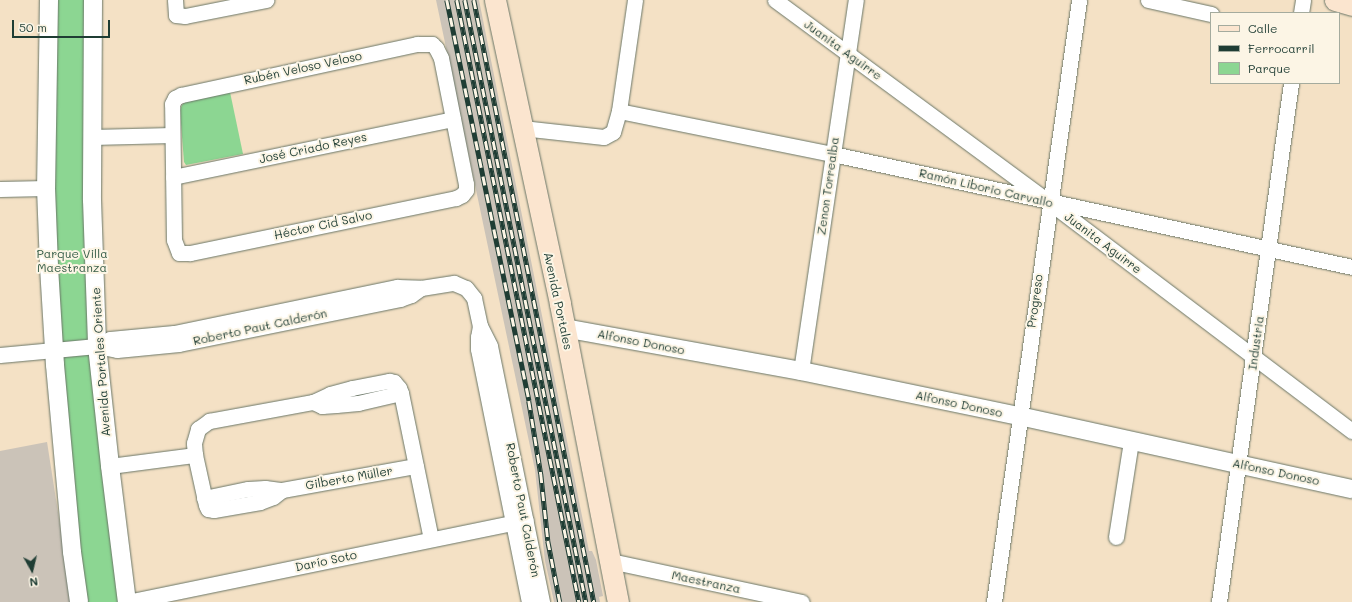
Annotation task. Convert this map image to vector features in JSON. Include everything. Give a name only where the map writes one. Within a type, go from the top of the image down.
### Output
[{"type":"main road","name":"Avenida Portales","points":[[495,0],[564,328],[618,602]]},
{"type":"main road","points":[[1335,0],[1352,5]]},
{"type":"street","points":[[49,0],[46,188],[54,350],[72,552],[79,602]]},
{"type":"street","name":"Avenida Portales Oriente","points":[[93,0],[92,216],[97,346],[127,602]]},
{"type":"street","points":[[175,7],[185,16],[266,0]]},
{"type":"street","points":[[522,128],[604,137],[611,135],[615,129],[619,111],[636,0]]},
{"type":"street","name":"Juanita Aguirre","points":[[774,0],[1049,202],[1352,431]]},
{"type":"street","name":"Zenon Torrealba","points":[[801,371],[856,0]]},
{"type":"street","name":"Progreso","points":[[994,602],[1049,202],[1079,0]]},
{"type":"street","points":[[1148,0],[1210,14]]},
{"type":"street","points":[[1301,12],[1303,0]]},
{"type":"street","name":"Rubén Veloso Veloso","points":[[172,136],[172,104],[175,98],[189,93],[417,44],[432,44],[436,48],[440,58],[452,119]]},
{"type":"street","name":"Industria","points":[[1219,602],[1291,84]]},
{"type":"street","name":"Ramón Liborio Carvallo","points":[[619,111],[833,154],[1352,267]]},
{"type":"street","name":"José Criado Reyes","points":[[173,177],[452,119]]},
{"type":"street","name":"Héctor Cid Salvo","points":[[173,177],[174,240],[179,253],[190,253],[456,198],[466,190],[466,184],[452,119]]},
{"type":"street","points":[[92,137],[172,136],[173,177]]},
{"type":"street","points":[[0,190],[46,188]]},
{"type":"street","name":"Roberto Paut Calderón","points":[[0,355],[97,346],[110,339],[174,333],[397,287],[421,288],[448,283],[461,285],[466,288],[474,298],[480,326],[490,346],[520,521],[530,602]]},
{"type":"street","name":"Alfonso Donoso","points":[[564,328],[801,371],[1019,416],[1352,489]]},
{"type":"street","name":"Gilberto Müller","points":[[389,381],[397,384],[401,393],[416,466],[282,490],[273,497],[260,502],[214,510],[207,507],[204,498],[194,443],[196,433],[204,423],[312,402],[339,392],[389,381]]},
{"type":"street","points":[[1116,537],[1131,441]]},
{"type":"street","points":[[110,466],[195,455]]},
{"type":"street","points":[[416,466],[431,539]]},
{"type":"street","name":"Roberto Paut Calderón","points":[[520,521],[542,602]]},
{"type":"street","name":"Darío Soto","points":[[127,602],[520,521]]},
{"type":"street","name":"Maestranza","points":[[610,561],[802,602]]},
{"type":"shaded area","points":[[436,0],[479,0],[589,551],[592,551],[596,560],[603,596],[599,597],[600,602],[554,602],[545,561],[535,470]]},
{"type":"shaded area","points":[[47,442],[72,602],[0,602],[0,451]]},
{"type":"green space","name":"Parque Villa Maestranza","points":[[54,0],[87,0],[85,41],[122,602],[88,602],[80,550],[53,254]]},
{"type":"green space","points":[[230,92],[243,154],[186,165],[184,162],[180,110],[182,105],[185,102]]},
{"type":"railway","points":[[447,0],[529,401],[541,474],[548,541],[560,602]]},
{"type":"railway","points":[[457,0],[579,602]]},
{"type":"railway","points":[[465,0],[586,602]]},
{"type":"railway","points":[[474,0],[594,602]]}]
